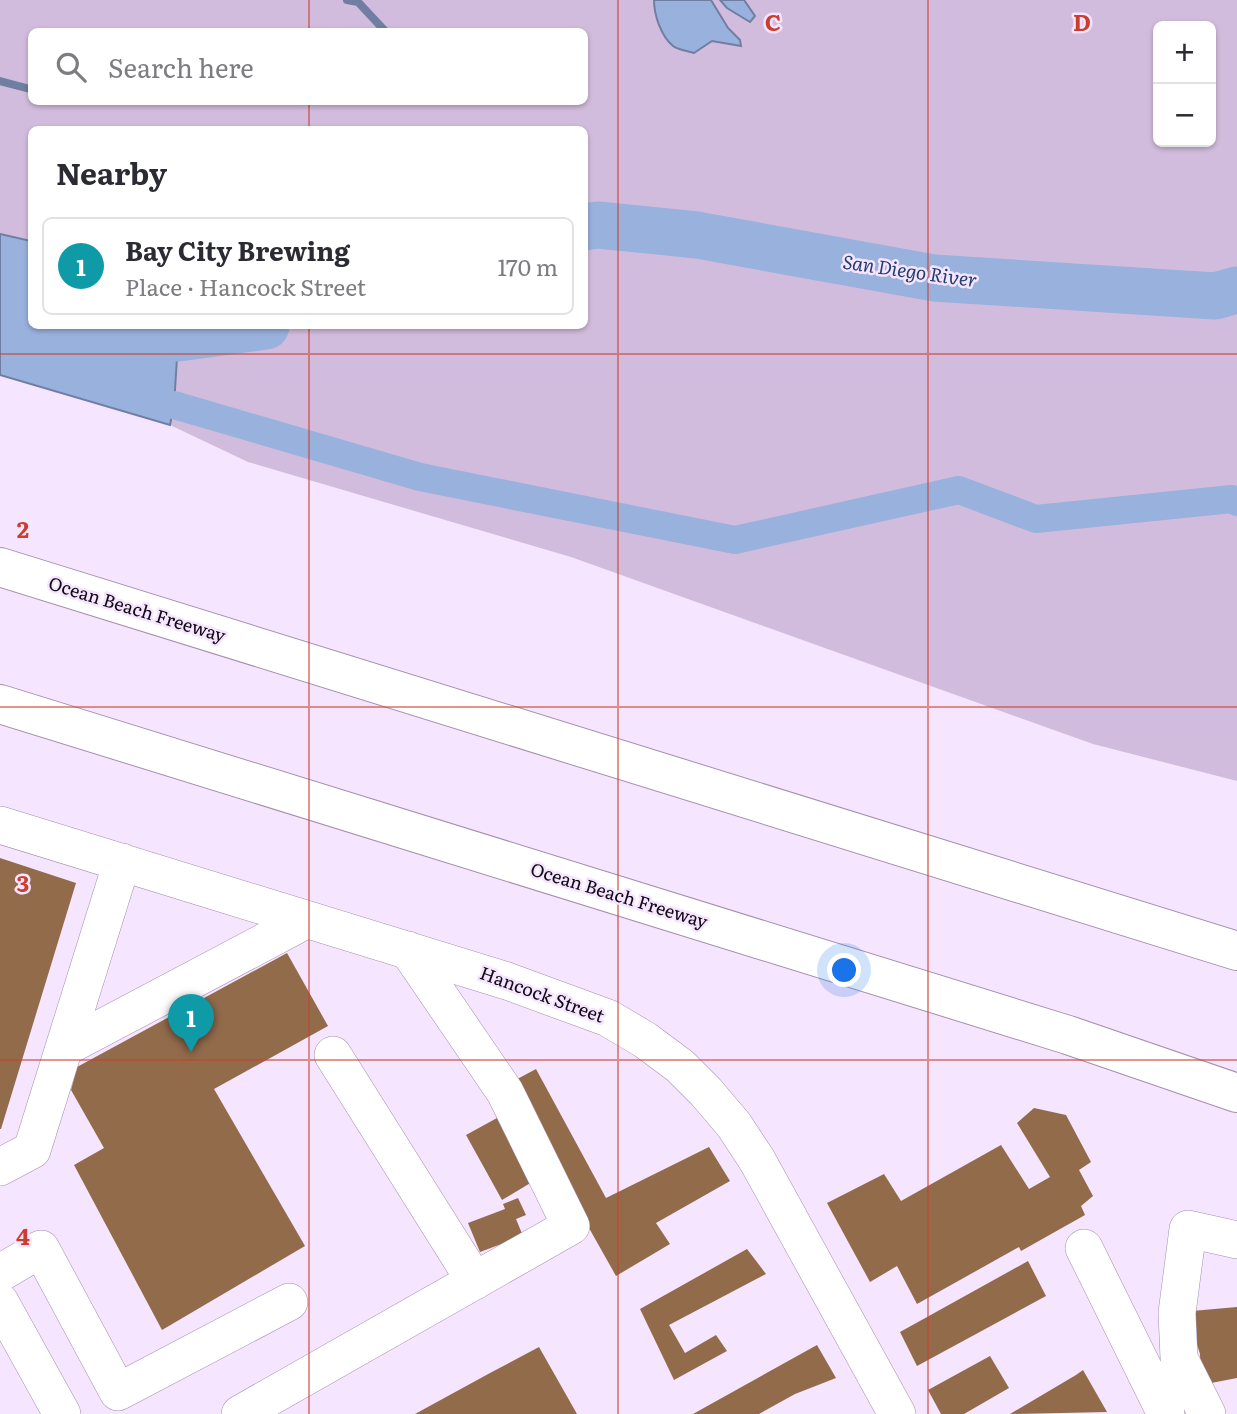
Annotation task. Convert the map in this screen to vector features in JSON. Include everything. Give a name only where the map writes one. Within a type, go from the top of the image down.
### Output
[{"type":"highway","name":"Ocean Beach Freeway","points":[[0,567],[1237,951]]},
{"type":"highway","name":"Ocean Beach Freeway","points":[[0,704],[1068,1035],[1237,1093]]},
{"type":"street","name":"Hancock Street","points":[[0,825],[564,1000],[608,1018],[645,1040],[689,1075],[734,1125],[757,1160],[897,1414]]},
{"type":"street","points":[[0,1167],[32,1150],[122,862]]},
{"type":"street","points":[[64,1048],[306,920]]},
{"type":"street","points":[[240,1414],[571,1226],[505,1092],[408,950]]},
{"type":"street","points":[[333,1055],[475,1281]]},
{"type":"street","points":[[1208,1414],[1179,1358],[1177,1313],[1188,1229],[1237,1240]]},
{"type":"street","points":[[1084,1248],[1166,1414]]},
{"type":"street","points":[[0,1273],[41,1249],[118,1392],[289,1302]]},
{"type":"street","points":[[0,1302],[62,1414]]},
{"type":"shaded area","points":[[0,0],[1237,0],[1237,781],[1093,744],[571,557],[248,462],[170,425],[174,405],[179,329],[588,329],[588,126],[28,126],[28,240],[0,234]]},
{"type":"water","points":[[654,0],[711,0],[728,28],[740,40],[741,46],[712,41],[694,53],[675,47],[662,31]]},
{"type":"water","points":[[720,0],[744,0],[755,16],[750,22],[727,8]]},
{"type":"water","points":[[0,234],[28,240],[28,329],[179,329],[174,405],[170,425],[0,375]]},
{"type":"building","points":[[0,858],[76,883],[1,1129],[0,1129]]},
{"type":"building","points":[[287,953],[328,1026],[214,1089],[305,1246],[162,1330],[74,1165],[104,1148],[71,1090],[77,1067]]},
{"type":"building","points":[[536,1069],[606,1198],[709,1147],[730,1181],[656,1223],[670,1244],[616,1276],[508,1084]]},
{"type":"building","points":[[1034,1108],[1066,1115],[1091,1162],[1079,1170],[1093,1196],[1081,1206],[1085,1215],[1021,1251],[1019,1247],[917,1304],[897,1266],[870,1282],[827,1203],[884,1174],[901,1201],[1001,1145],[1029,1189],[1050,1177],[1017,1123]]},
{"type":"building","points":[[497,1118],[532,1182],[502,1200],[466,1135]]},
{"type":"building","points":[[518,1198],[526,1215],[516,1219],[523,1236],[480,1252],[468,1223],[505,1209],[503,1204]]},
{"type":"building","points":[[747,1249],[766,1274],[669,1325],[685,1353],[716,1335],[727,1351],[674,1380],[640,1309]]},
{"type":"building","points":[[1028,1261],[1046,1296],[917,1366],[900,1332]]},
{"type":"building","points":[[1237,1307],[1237,1378],[1206,1384],[1201,1380],[1200,1354],[1192,1311]]},
{"type":"building","points":[[817,1345],[836,1378],[795,1394],[759,1414],[693,1414]]},
{"type":"building","points":[[539,1347],[577,1414],[415,1414],[490,1373]]},
{"type":"building","points":[[990,1356],[1009,1388],[964,1414],[941,1414],[928,1390]]},
{"type":"building","points":[[1083,1370],[1107,1412],[1010,1414],[1076,1375]]},
{"type":"waterway","points":[[347,0],[358,2],[382,28]]},
{"type":"waterway","points":[[0,81],[28,88]]},
{"type":"waterway","name":"San Diego River","points":[[588,226],[598,225],[697,235],[934,278],[1215,296],[1237,290]]},
{"type":"waterway","name":"San Diego River","points":[[138,329],[179,338],[244,329]]},
{"type":"waterway","points":[[174,405],[420,477],[735,540],[959,490],[1036,519],[1232,499],[1237,502]]},
{"type":"place","name":"Bay City Brewing","points":[[191,1052]]}]
